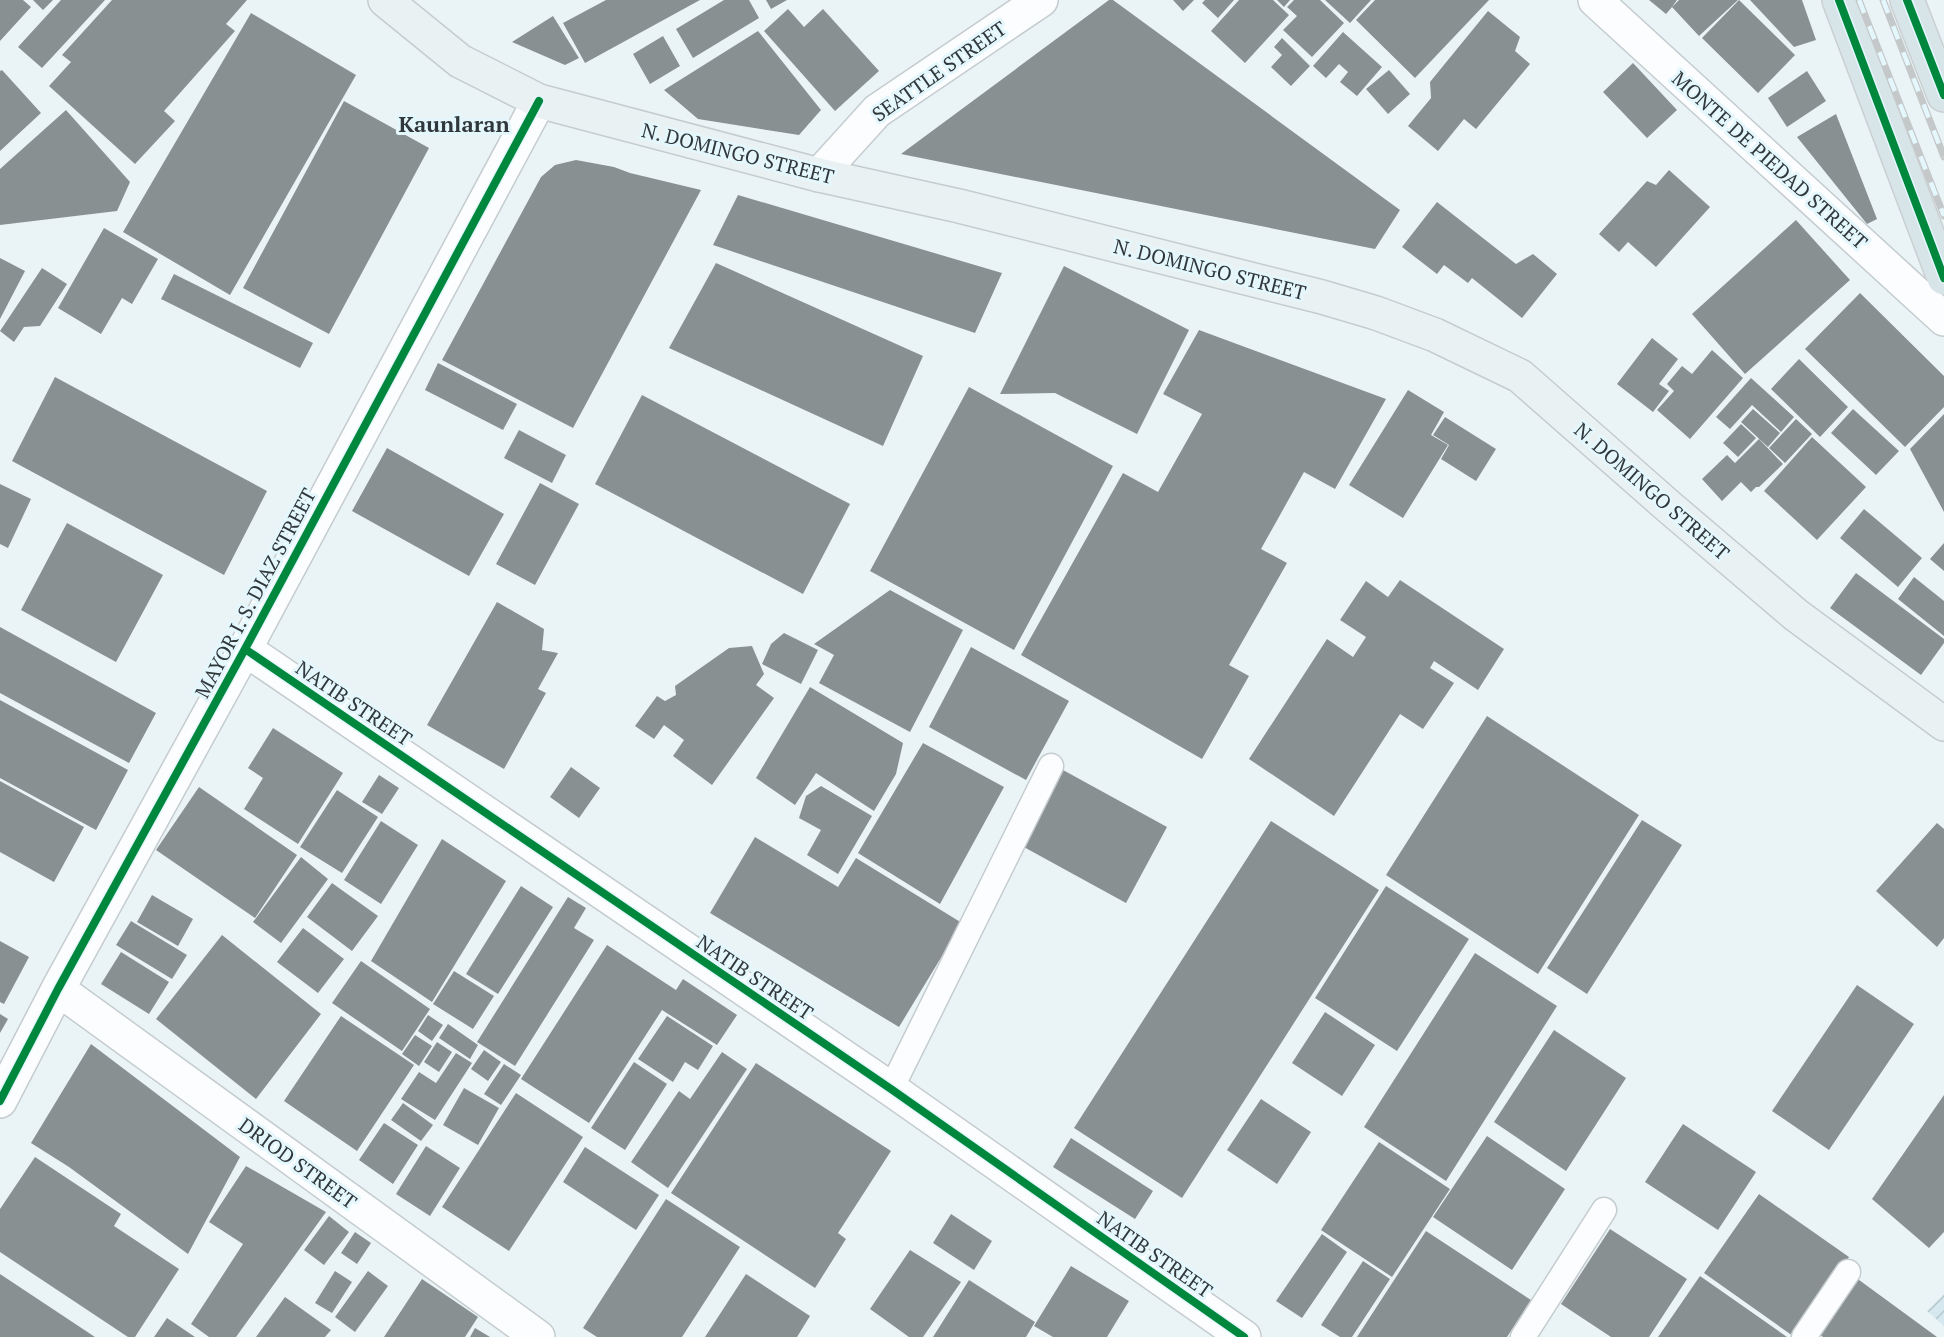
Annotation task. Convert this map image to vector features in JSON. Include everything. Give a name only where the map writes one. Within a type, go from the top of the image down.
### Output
[{"type":"main road","name":"N. DOMINGO STREET","points":[[385,0],[460,62],[539,101],[819,175],[960,206],[1322,297],[1376,313],[1435,335],[1520,376],[1796,615],[1944,724]]},
{"type":"main road","points":[[1839,0],[1944,278]]},
{"type":"main road","points":[[1907,0],[1944,95]]},
{"type":"street","name":"SEATTLE STREET","points":[[819,175],[877,111],[1041,0]]},
{"type":"street","name":"MONTE DE PIEDAD STREET","points":[[1595,0],[1944,319]]},
{"type":"street","name":"MAYOR I. S. DIAZ STREET","points":[[0,1101],[58,989],[245,649],[539,101]]},
{"type":"street","name":"NATIB STREET","points":[[245,649],[891,1089],[1244,1337]]},
{"type":"street","name":"DRIOD STREET","points":[[58,989],[538,1337]]},
{"type":"lane","points":[[891,1089],[1051,766]]},
{"type":"lane","points":[[1522,1337],[1604,1210]]},
{"type":"lane","points":[[1804,1337],[1848,1272]]},
{"type":"shaded area","points":[[1944,1294],[1944,1326],[1927,1311]]},
{"type":"building","points":[[0,0],[23,0],[31,7],[0,41]]},
{"type":"building","points":[[33,0],[53,0],[43,10]]},
{"type":"building","points":[[61,0],[105,0],[42,68],[18,47]]},
{"type":"building","points":[[112,0],[247,0],[226,24],[235,31],[164,111],[175,121],[135,164],[49,86],[71,62],[62,55]]},
{"type":"building","points":[[606,0],[700,0],[585,63],[563,23]]},
{"type":"building","points":[[724,0],[749,0],[759,18],[693,58],[676,29]]},
{"type":"building","points":[[766,0],[787,0],[771,9]]},
{"type":"building","points":[[1109,0],[1113,0],[1400,210],[1375,249],[901,154]]},
{"type":"building","points":[[1173,0],[1194,0],[1183,11]]},
{"type":"building","points":[[1205,0],[1234,0],[1218,18],[1202,3]]},
{"type":"building","points":[[1239,0],[1273,0],[1289,15],[1245,63],[1211,31]]},
{"type":"building","points":[[1277,0],[1290,0],[1284,7]]},
{"type":"building","points":[[1294,0],[1320,0],[1344,23],[1312,57],[1283,30],[1297,16],[1287,7]]},
{"type":"building","points":[[1325,0],[1371,0],[1350,23]]},
{"type":"building","points":[[1375,0],[1489,0],[1415,78],[1356,20]]},
{"type":"building","points":[[1649,0],[1677,0],[1666,14]]},
{"type":"building","points":[[1679,0],[1738,0],[1699,36],[1672,7]]},
{"type":"building","points":[[1739,0],[1795,55],[1758,93],[1702,38]]},
{"type":"building","points":[[1750,0],[1802,0],[1816,40],[1794,47]]},
{"type":"building","points":[[788,9],[804,27],[823,9],[879,71],[835,111],[764,31]]},
{"type":"building","points":[[1488,11],[1520,37],[1515,51],[1530,64],[1476,129],[1464,119],[1438,151],[1408,126],[1431,98],[1430,82]]},
{"type":"building","points":[[251,13],[356,75],[230,295],[123,232]]},
{"type":"building","points":[[553,16],[579,58],[565,65],[512,42]]},
{"type":"building","points":[[758,31],[821,110],[799,135],[698,119],[664,90]]},
{"type":"building","points":[[1343,32],[1382,67],[1357,96],[1340,82],[1348,72],[1339,64],[1326,78],[1313,66]]},
{"type":"building","points":[[663,36],[680,66],[650,84],[633,54]]},
{"type":"building","points":[[1282,38],[1310,66],[1291,86],[1271,67],[1282,55],[1274,47]]},
{"type":"building","points":[[1633,63],[1677,110],[1647,138],[1603,92]]},
{"type":"building","points":[[2,70],[41,113],[0,151],[0,71]]},
{"type":"building","points":[[1389,70],[1410,94],[1388,114],[1366,89]]},
{"type":"building","points":[[1807,71],[1826,101],[1787,127],[1768,98]]},
{"type":"building","points":[[344,101],[429,148],[329,334],[243,288]]},
{"type":"building","points":[[66,110],[130,182],[117,211],[0,225],[0,169]]},
{"type":"building","points":[[1836,114],[1877,219],[1867,224],[1797,137]]},
{"type":"building","points":[[576,160],[614,167],[701,190],[573,428],[442,360],[541,177],[555,165]]},
{"type":"building","points":[[1669,170],[1710,207],[1656,267],[1628,242],[1619,252],[1599,234],[1647,181],[1656,185]]},
{"type":"building","points":[[738,195],[1002,273],[975,333],[713,245]]},
{"type":"building","points":[[1437,202],[1516,264],[1533,254],[1557,274],[1522,318],[1472,278],[1468,283],[1444,265],[1437,274],[1402,247]]},
{"type":"building","points":[[1796,220],[1850,280],[1745,374],[1692,314]]},
{"type":"building","points":[[104,228],[158,259],[132,304],[122,298],[101,334],[58,308]]},
{"type":"building","points":[[0,258],[25,271],[0,319]]},
{"type":"building","points":[[716,263],[923,356],[883,446],[669,348]]},
{"type":"building","points":[[1064,266],[1189,330],[1137,434],[1055,393],[1000,394]]},
{"type":"building","points":[[42,268],[67,284],[40,326],[24,327],[14,342],[0,331]]},
{"type":"building","points":[[174,274],[313,343],[300,368],[161,299]]},
{"type":"building","points":[[1860,293],[1944,376],[1944,407],[1905,447],[1805,349]]},
{"type":"building","points":[[1199,330],[1386,399],[1335,489],[1304,472],[1261,549],[1287,563],[1229,665],[1249,676],[1202,759],[1021,655],[1123,473],[1158,492],[1202,414],[1163,394]]},
{"type":"building","points":[[1652,338],[1678,359],[1659,384],[1669,391],[1653,412],[1617,384]]},
{"type":"building","points":[[1712,350],[1743,378],[1690,439],[1657,410],[1674,391],[1667,384],[1682,366],[1692,374]]},
{"type":"building","points":[[1799,359],[1848,407],[1820,437],[1771,389]]},
{"type":"building","points":[[438,363],[517,404],[503,430],[425,390]]},
{"type":"building","points":[[55,377],[267,491],[224,575],[12,461]]},
{"type":"building","points":[[1751,378],[1794,417],[1781,432],[1752,405],[1730,429],[1716,417]]},
{"type":"building","points":[[969,387],[1113,466],[1014,650],[870,571]]},
{"type":"building","points":[[1408,390],[1444,412],[1431,435],[1448,445],[1403,518],[1349,485]]},
{"type":"building","points":[[642,395],[850,504],[803,594],[595,484]]},
{"type":"building","points":[[1753,409],[1780,433],[1768,447],[1741,422]]},
{"type":"building","points":[[1853,409],[1899,451],[1876,475],[1831,433]]},
{"type":"building","points":[[1944,414],[1944,512],[1910,449]]},
{"type":"building","points":[[1445,417],[1496,449],[1476,481],[1441,459],[1449,445],[1433,435]]},
{"type":"building","points":[[1796,419],[1812,434],[1785,463],[1769,448]]},
{"type":"building","points":[[1741,424],[1756,438],[1738,457],[1723,443]]},
{"type":"building","points":[[519,430],[566,455],[552,483],[504,458]]},
{"type":"building","points":[[1812,437],[1866,487],[1817,540],[1764,491]]},
{"type":"building","points":[[1759,439],[1783,464],[1751,492],[1741,482],[1722,501],[1702,479],[1727,455],[1735,463]]},
{"type":"building","points":[[387,448],[504,514],[469,576],[352,511]]},
{"type":"building","points":[[540,483],[579,504],[535,585],[496,564]]},
{"type":"building","points":[[0,484],[31,499],[8,548],[0,544]]},
{"type":"building","points":[[1864,509],[1922,558],[1898,587],[1840,538]]},
{"type":"building","points":[[67,523],[163,575],[116,662],[21,610]]},
{"type":"building","points":[[1944,543],[1944,571],[1930,559]]},
{"type":"building","points":[[1856,573],[1944,639],[1944,643],[1921,675],[1830,608]]},
{"type":"building","points":[[1914,577],[1944,601],[1944,636],[1898,599]]},
{"type":"building","points":[[1400,580],[1504,649],[1478,690],[1434,661],[1430,668],[1454,683],[1423,729],[1400,714],[1334,816],[1249,759],[1327,639],[1353,657],[1366,637],[1340,620],[1366,581],[1388,597]]},
{"type":"building","points":[[890,590],[963,630],[910,732],[819,683],[834,655],[814,644]]},
{"type":"building","points":[[497,602],[544,629],[542,650],[558,653],[538,689],[546,693],[504,769],[427,725]]},
{"type":"building","points":[[0,627],[156,713],[129,763],[0,693]]},
{"type":"building","points":[[784,633],[818,650],[801,684],[762,664],[771,644]]},
{"type":"building","points":[[752,646],[764,674],[756,685],[774,698],[712,785],[673,756],[684,740],[664,725],[654,739],[635,726],[657,696],[665,701],[676,695],[675,686],[729,648]]},
{"type":"building","points":[[971,647],[1069,701],[1026,780],[929,727]]},
{"type":"building","points":[[810,687],[903,743],[896,774],[874,811],[816,773],[795,805],[756,778]]},
{"type":"building","points":[[0,700],[128,770],[96,830],[0,778]]},
{"type":"building","points":[[1487,716],[1639,815],[1538,974],[1386,875]]},
{"type":"building","points":[[273,728],[343,773],[298,844],[244,809],[263,778],[248,768]]},
{"type":"building","points":[[923,743],[1004,787],[940,904],[858,853]]},
{"type":"building","points":[[571,767],[600,788],[579,818],[550,797]]},
{"type":"building","points":[[1063,770],[1167,827],[1126,903],[1022,846]]},
{"type":"building","points":[[379,775],[399,788],[382,814],[362,802]]},
{"type":"building","points":[[0,781],[84,827],[54,882],[0,852]]},
{"type":"building","points":[[821,786],[872,816],[838,874],[807,855],[821,830],[799,818],[806,796]]},
{"type":"building","points":[[199,787],[297,855],[255,918],[156,850]]},
{"type":"building","points":[[337,790],[378,817],[342,873],[300,847]]},
{"type":"building","points":[[1642,820],[1682,845],[1587,994],[1547,968]]},
{"type":"building","points":[[381,821],[418,845],[381,904],[344,880]]},
{"type":"building","points":[[1271,821],[1379,890],[1182,1198],[1074,1128]]},
{"type":"building","points":[[1937,823],[1944,829],[1944,938],[1937,947],[1876,891]]},
{"type":"building","points":[[755,837],[838,887],[856,858],[962,923],[899,1027],[710,913]]},
{"type":"building","points":[[442,839],[506,881],[432,1002],[371,961]]},
{"type":"building","points":[[301,857],[328,879],[281,943],[253,922]]},
{"type":"building","points":[[332,883],[378,916],[352,951],[307,917]]},
{"type":"building","points":[[521,886],[553,907],[498,994],[466,974]]},
{"type":"building","points":[[1386,886],[1469,939],[1397,1051],[1315,998]]},
{"type":"building","points":[[152,895],[193,919],[178,946],[137,922]]},
{"type":"building","points":[[568,897],[586,908],[574,928],[594,940],[515,1066],[477,1042]]},
{"type":"building","points":[[131,921],[187,955],[172,979],[116,945]]},
{"type":"building","points":[[303,928],[344,959],[318,993],[277,962]]},
{"type":"building","points":[[222,935],[321,1014],[256,1099],[156,1019]]},
{"type":"building","points":[[0,941],[29,957],[4,1004],[0,1002]]},
{"type":"building","points":[[607,945],[676,990],[683,979],[737,1015],[717,1045],[662,1010],[589,1123],[521,1079]]},
{"type":"building","points":[[121,952],[169,982],[149,1014],[101,984]]},
{"type":"building","points":[[1475,953],[1557,1006],[1446,1181],[1364,1127]]},
{"type":"building","points":[[361,961],[430,1009],[402,1051],[332,1003]]},
{"type":"building","points":[[454,971],[494,996],[473,1029],[433,1004]]},
{"type":"building","points":[[1857,985],[1914,1024],[1829,1150],[1772,1111]]},
{"type":"building","points":[[1325,1012],[1375,1045],[1342,1096],[1292,1063]]},
{"type":"building","points":[[0,1014],[8,1019],[0,1033]]},
{"type":"building","points":[[428,1015],[443,1025],[432,1041],[418,1031]]},
{"type":"building","points":[[341,1016],[414,1065],[357,1151],[284,1101]]},
{"type":"building","points":[[667,1016],[713,1046],[698,1070],[685,1062],[673,1082],[638,1059]]},
{"type":"building","points":[[448,1024],[478,1045],[470,1059],[439,1038]]},
{"type":"building","points":[[1554,1030],[1626,1078],[1566,1171],[1494,1122]]},
{"type":"building","points":[[415,1035],[432,1046],[419,1066],[402,1054]]},
{"type":"building","points":[[437,1042],[452,1052],[439,1072],[424,1062]]},
{"type":"building","points":[[91,1044],[240,1157],[188,1254],[69,1167],[31,1143]]},
{"type":"building","points":[[484,1050],[501,1062],[488,1081],[471,1069]]},
{"type":"building","points":[[722,1052],[747,1069],[668,1188],[631,1162],[679,1091],[690,1099]]},
{"type":"building","points":[[456,1053],[472,1063],[435,1120],[401,1099],[419,1072],[436,1083]]},
{"type":"building","points":[[634,1062],[667,1084],[625,1150],[591,1128]]},
{"type":"building","points":[[756,1063],[891,1151],[838,1233],[846,1239],[815,1288],[671,1193]]},
{"type":"building","points":[[504,1064],[521,1075],[501,1105],[484,1094]]},
{"type":"building","points":[[464,1088],[499,1108],[478,1145],[443,1125]]},
{"type":"building","points":[[516,1093],[583,1137],[509,1251],[442,1207]]},
{"type":"building","points":[[1944,1095],[1944,1232],[1929,1248],[1872,1199]]},
{"type":"building","points":[[1261,1099],[1311,1132],[1277,1184],[1227,1150]]},
{"type":"building","points":[[403,1103],[433,1125],[421,1141],[391,1120]]},
{"type":"building","points":[[384,1123],[418,1145],[393,1184],[359,1160]]},
{"type":"building","points":[[1683,1124],[1756,1172],[1718,1230],[1645,1182]]},
{"type":"building","points":[[1487,1136],[1565,1189],[1512,1270],[1433,1217]]},
{"type":"building","points":[[1071,1138],[1153,1191],[1135,1219],[1053,1167]]},
{"type":"building","points":[[1379,1142],[1450,1189],[1392,1277],[1321,1230]]},
{"type":"building","points":[[426,1146],[460,1168],[430,1216],[396,1194]]},
{"type":"building","points":[[585,1147],[659,1195],[636,1230],[563,1182]]},
{"type":"building","points":[[35,1157],[121,1214],[114,1226],[179,1269],[135,1337],[128,1337],[0,1252],[0,1209]]},
{"type":"building","points":[[246,1166],[326,1212],[236,1337],[209,1337],[191,1324],[243,1244],[209,1222]]},
{"type":"building","points":[[1759,1194],[1849,1257],[1793,1336],[1704,1273]]},
{"type":"building","points":[[666,1199],[740,1247],[682,1337],[597,1337],[583,1328]]},
{"type":"building","points":[[951,1214],[992,1241],[974,1270],[933,1243]]},
{"type":"building","points":[[329,1216],[349,1232],[324,1265],[304,1250]]},
{"type":"building","points":[[1610,1229],[1687,1279],[1649,1337],[1611,1337],[1561,1304]]},
{"type":"building","points":[[1426,1231],[1531,1300],[1507,1337],[1357,1337]]},
{"type":"building","points":[[355,1232],[371,1243],[357,1264],[341,1253]]},
{"type":"building","points":[[1322,1234],[1347,1252],[1302,1318],[1276,1301]]},
{"type":"building","points":[[910,1250],[961,1282],[923,1337],[909,1337],[870,1309]]},
{"type":"building","points":[[1363,1261],[1390,1279],[1352,1337],[1340,1337],[1321,1325]]},
{"type":"building","points":[[1071,1266],[1129,1301],[1107,1337],[1053,1337],[1034,1326]]},
{"type":"building","points":[[335,1271],[352,1282],[332,1313],[315,1303]]},
{"type":"building","points":[[368,1271],[388,1286],[355,1332],[335,1317]]},
{"type":"building","points":[[0,1274],[95,1337],[0,1337]]},
{"type":"building","points":[[746,1274],[810,1316],[797,1337],[705,1337]]},
{"type":"building","points":[[1700,1276],[1787,1337],[1658,1337]]},
{"type":"building","points":[[1855,1277],[1937,1337],[1823,1337],[1816,1332]]},
{"type":"building","points":[[422,1279],[478,1317],[465,1337],[384,1337]]},
{"type":"building","points":[[969,1280],[1035,1322],[1026,1337],[933,1337]]},
{"type":"building","points":[[285,1297],[331,1330],[325,1337],[256,1337]]},
{"type":"building","points":[[167,1318],[195,1337],[154,1337]]},
{"type":"building","points":[[475,1328],[490,1337],[470,1337]]},
{"type":"railway","points":[[1859,0],[1944,216]]},
{"type":"railway","points":[[1883,0],[1944,157]]},
{"type":"cycle path","points":[[1839,0],[1944,278]]},
{"type":"cycle path","points":[[1907,0],[1944,95]]},
{"type":"cycle path","points":[[0,1101],[58,989],[245,649],[539,101]]},
{"type":"cycle path","points":[[245,649],[891,1089],[1244,1337]]},
{"type":"district","name":"Kaunlaran","points":[[454,123]]}]
